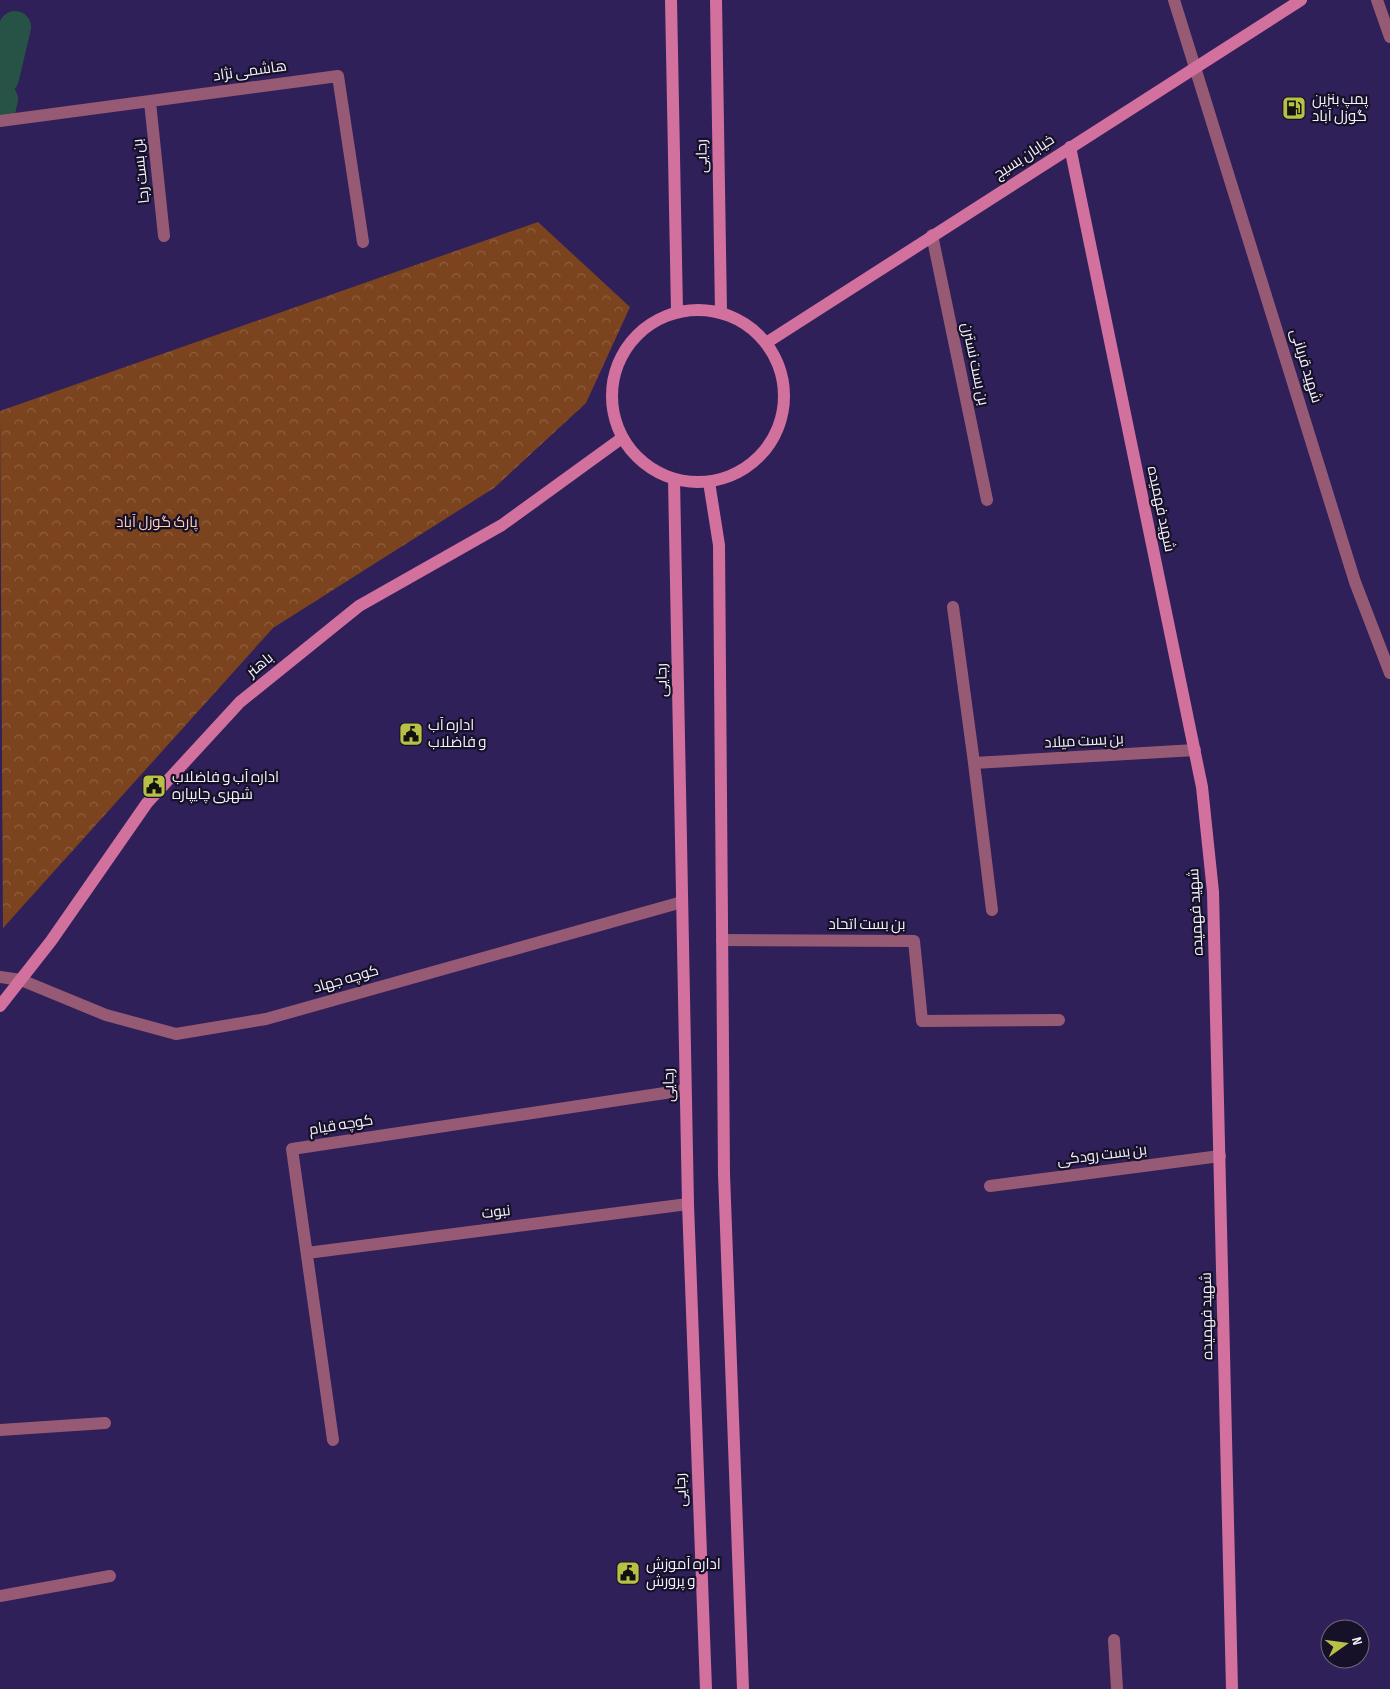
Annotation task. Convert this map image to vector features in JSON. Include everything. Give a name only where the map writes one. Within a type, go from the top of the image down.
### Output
[{"type":"street","name":"رجایی","points":[[671,0],[677,311]]},
{"type":"street","name":"رجایی","points":[[716,0],[721,312]]},
{"type":"street","name":"شهید قربانی","points":[[1174,0],[1197,66],[1355,582],[1390,673]]},
{"type":"street","name":"خیابان بسیج","points":[[766,343],[1301,0]]},
{"type":"street","points":[[1377,0],[1390,37]]},
{"type":"street","name":"هاشمی نژاد","points":[[0,121],[338,76],[363,242]]},
{"type":"street","name":"بن بست رجا","points":[[150,102],[164,236]]},
{"type":"street","name":"شهید فهمیده","points":[[1070,147],[1202,787],[1213,892],[1232,1689]]},
{"type":"street","name":"بن بست نسترن","points":[[932,235],[987,500]]},
{"type":"street","points":[[700,309],[721,312],[746,324],[766,343],[779,366],[784,391],[782,417],[772,441],[756,461],[734,475],[709,482],[691,482],[674,479],[653,470],[635,456],[622,438],[613,413],[612,386],[618,361],[632,339],[653,321],[677,311],[700,309]]},
{"type":"street","name":"باهنر","points":[[0,1006],[51,941],[147,803],[240,702],[358,606],[502,525],[622,438]]},
{"type":"street","name":"رجایی","points":[[674,479],[688,1204],[706,1689]]},
{"type":"street","points":[[709,482],[719,544],[724,1174],[743,1689]]},
{"type":"street","points":[[953,607],[992,910]]},
{"type":"street","name":"بن بست میلاد","points":[[974,763],[1195,750]]},
{"type":"street","name":"کوچه جهاد","points":[[0,977],[21,980],[106,1015],[176,1034],[266,1019],[682,902]]},
{"type":"street","name":"بن بست اتحاد","points":[[722,940],[914,941],[922,1021],[1059,1020]]},
{"type":"street","name":"کوچه قیام","points":[[333,1440],[292,1148],[685,1090]]},
{"type":"street","name":"بن بست رودکی","points":[[990,1186],[1220,1156]]},
{"type":"street","name":"نبوت","points":[[307,1252],[688,1204]]},
{"type":"street","points":[[0,1430],[105,1423]]},
{"type":"street","points":[[0,1596],[110,1576]]},
{"type":"street","points":[[1114,1640],[1117,1689]]},
{"type":"green space","name":"پارک گوزل آباد","points":[[538,222],[630,307],[586,403],[494,488],[273,628],[3,928],[0,411]]},
{"type":"waterway","points":[[3,78],[15,27]]},
{"type":"waterway","points":[[0,108],[2,99]]},
{"type":"place","name":"پمپ بنزین گوزل آباد","points":[[1294,108]]},
{"type":"place","name":"اداره آب و فاضلاب","points":[[411,734]]},
{"type":"place","name":"اداره آب و فاضلاب شهری چایپاره","points":[[154,786]]},
{"type":"place","name":"اداره آموزش و پرورش","points":[[628,1573]]}]
